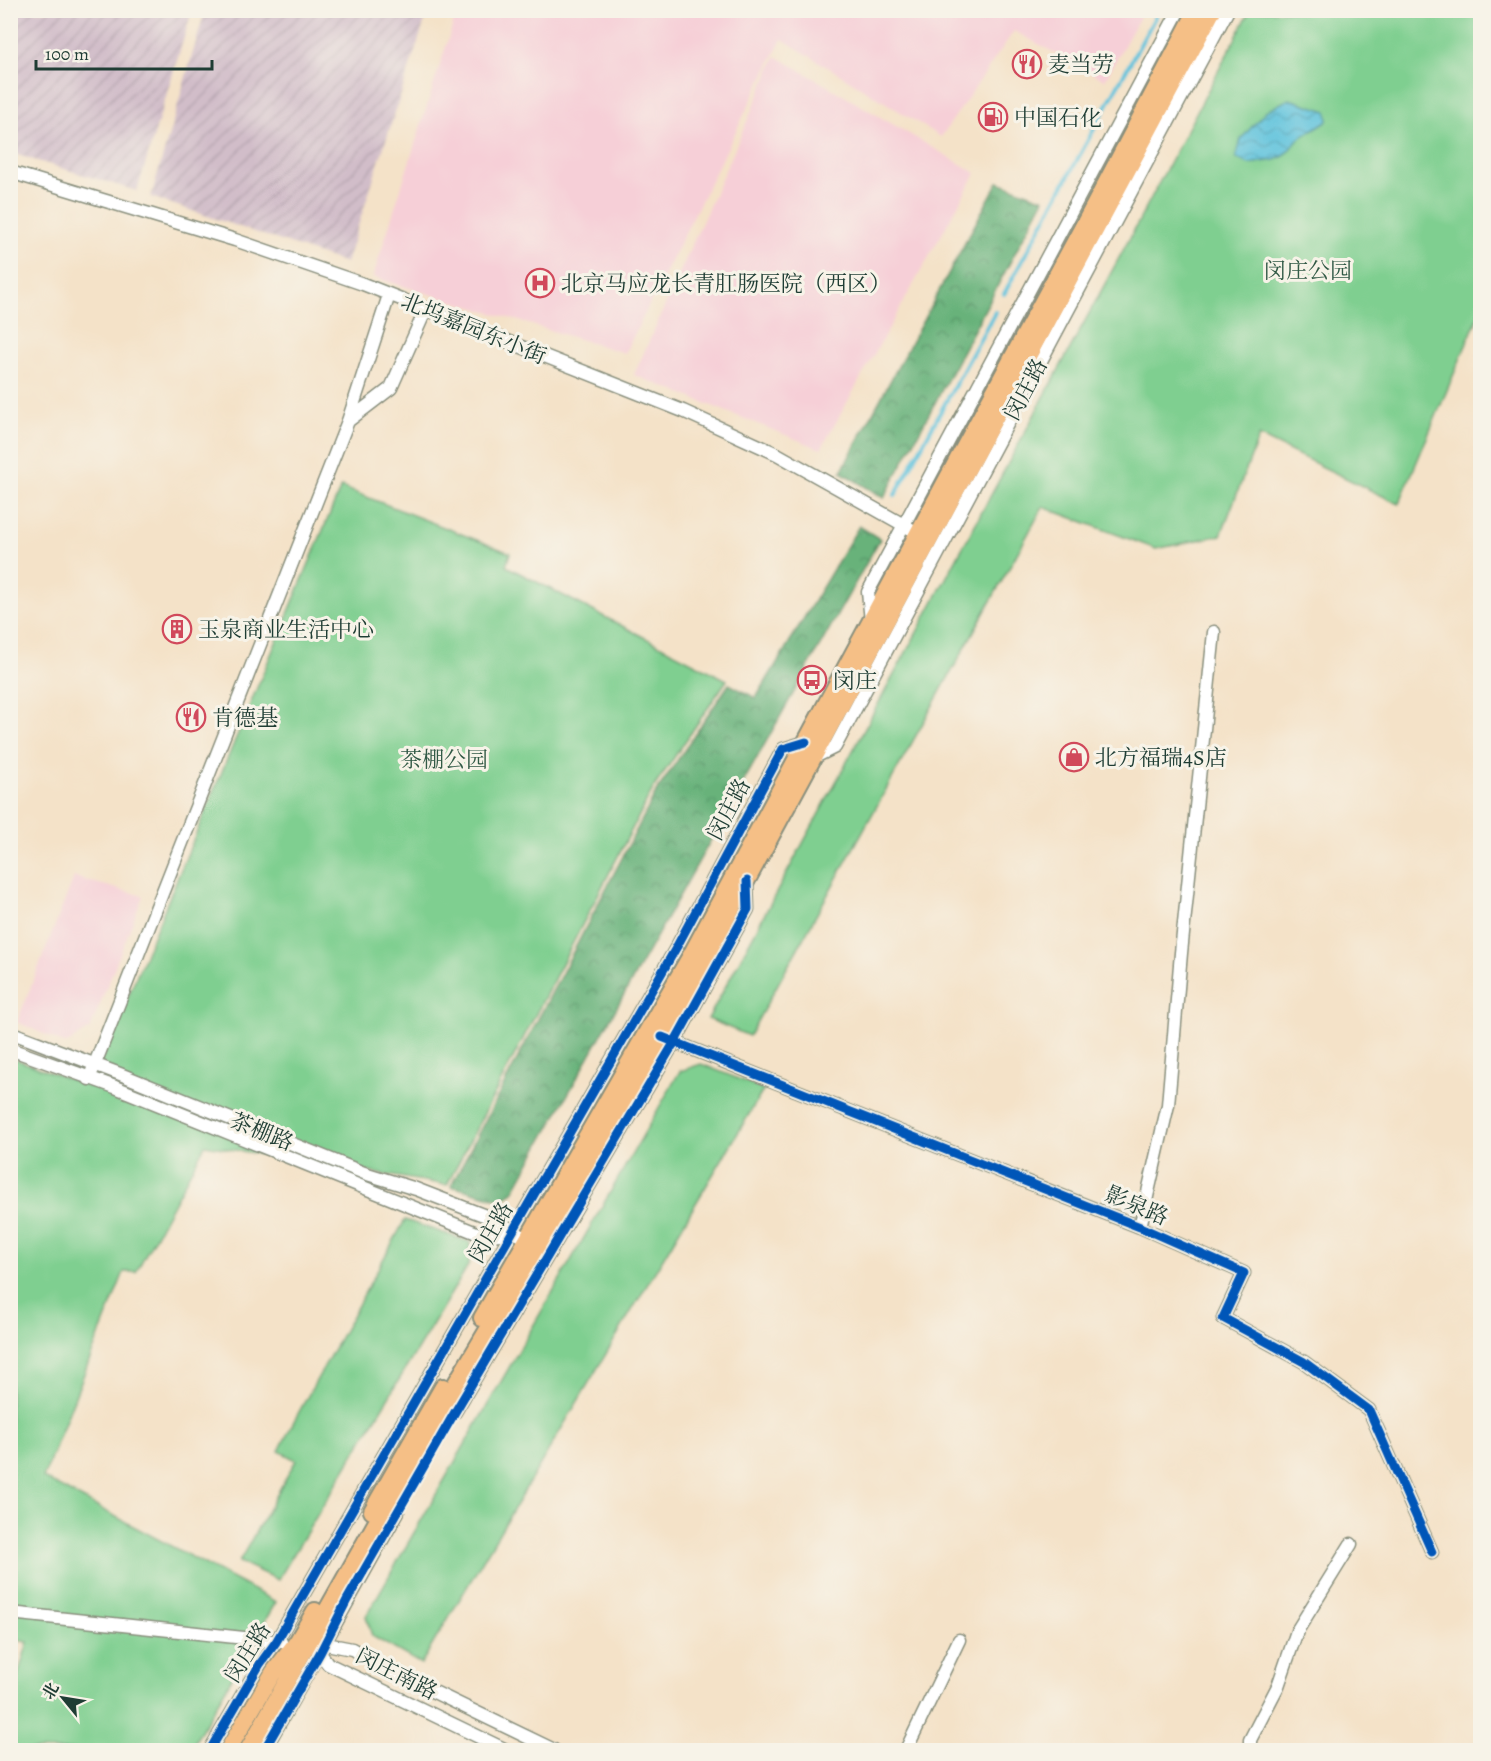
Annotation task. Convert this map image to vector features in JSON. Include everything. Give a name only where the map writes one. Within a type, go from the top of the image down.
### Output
[{"type":"main road","name":"闵庄路","points":[[228,1750],[273,1673],[313,1645],[336,1593],[388,1502],[398,1505],[449,1416],[443,1405],[527,1238],[668,1040],[747,881],[1098,209],[1197,10]]},
{"type":"main road","name":"闵庄路","points":[[248,1750],[313,1645],[527,1238],[690,957],[871,621],[911,529],[1213,10]]},
{"type":"street","name":"闵庄路","points":[[1098,209],[1179,10]]},
{"type":"street","name":"闵庄路","points":[[1098,209],[1228,10]]},
{"type":"street","name":"北坞嘉园东小街","points":[[10,172],[235,240],[426,309],[683,411],[777,454],[911,529]]},
{"type":"street","points":[[89,1078],[348,421],[389,295]]},
{"type":"street","points":[[348,421],[391,388],[426,309]]},
{"type":"street","points":[[1140,1227],[1168,1105],[1214,632]]},
{"type":"street","name":"茶棚路","points":[[10,1032],[364,1173],[416,1189],[491,1218],[527,1238]]},
{"type":"street","name":"闵庄路","points":[[449,1416],[668,1040]]},
{"type":"street","name":"影泉路","points":[[668,1040],[1140,1227],[1244,1273],[1223,1318],[1304,1362],[1369,1410],[1432,1552]]},
{"type":"street","name":"茶棚路","points":[[10,1049],[89,1078],[484,1236],[527,1238]]},
{"type":"street","name":"闵庄路","points":[[210,1750],[260,1664],[276,1642],[527,1238]]},
{"type":"street","points":[[1250,1750],[1250,1740],[1278,1686],[1297,1631],[1351,1544]]},
{"type":"street","points":[[10,1613],[313,1645]]},
{"type":"street","points":[[906,1750],[958,1640]]},
{"type":"street","name":"闵庄路","points":[[264,1750],[313,1645]]},
{"type":"street","name":"闵庄南路","points":[[313,1645],[328,1664],[506,1750]]},
{"type":"street","name":"闵庄南路","points":[[313,1645],[352,1649],[399,1675],[554,1750]]},
{"type":"shaded area","points":[[457,10],[1143,11],[1105,80],[1014,31],[941,137],[782,39],[625,353],[373,277]]},
{"type":"shaded area","points":[[10,11],[192,11],[137,191],[11,153]]},
{"type":"shaded area","points":[[205,11],[428,11],[346,263],[151,197]]},
{"type":"shaded area","points":[[776,56],[976,173],[821,449],[634,375]]},
{"type":"shaded area","points":[[74,877],[143,896],[90,1029],[66,1044],[17,1022]]},
{"type":"green space","name":"闵庄公园","points":[[1250,11],[1480,11],[1480,312],[1399,504],[1259,436],[1221,535],[1156,549],[1043,507],[749,1036],[708,1019],[1133,232]]},
{"type":"green space","points":[[998,182],[1044,199],[884,498],[841,472]]},
{"type":"green space","name":"茶棚公园","points":[[341,487],[510,553],[506,566],[727,680],[654,787],[447,1185],[205,1145],[136,1272],[124,1272],[43,1478],[276,1602],[190,1750],[11,1750],[11,1697],[28,1642],[10,1639],[10,1057],[90,1087]]},
{"type":"green space","points":[[859,526],[880,539],[513,1192],[501,1200],[451,1186],[658,789],[729,684],[756,698]]},
{"type":"green space","points":[[701,1064],[764,1089],[421,1664],[372,1636],[366,1616],[680,1071]]},
{"type":"green space","points":[[405,1220],[470,1242],[469,1264],[278,1580],[239,1562],[296,1460],[279,1451]]},
{"type":"water","points":[[1289,99],[1327,111],[1328,120],[1298,139],[1284,156],[1249,164],[1236,158],[1241,139],[1266,111]]},
{"type":"waterway","points":[[1004,294],[1159,10]]},
{"type":"waterway","points":[[895,495],[995,312]]},
{"type":"cycle path","points":[[210,1750],[260,1664],[276,1642],[676,948],[783,749],[806,742]]},
{"type":"cycle path","points":[[264,1750],[455,1412],[674,1043],[748,909],[747,881]]},
{"type":"cycle path","points":[[662,1037],[1140,1227],[1244,1273],[1223,1318],[1304,1362],[1369,1410],[1432,1552]]},
{"type":"place","name":"麦当劳","points":[[1027,64]]},
{"type":"place","name":"中国石化","points":[[993,117]]},
{"type":"place","name":"北京马应龙长青肛肠医院（西区）","points":[[540,283]]},
{"type":"place","name":"玉泉商业生活中心","points":[[177,629]]},
{"type":"place","name":"闵庄","points":[[812,680]]},
{"type":"place","name":"肯德基","points":[[191,717]]},
{"type":"place","name":"北方福瑞4S店","points":[[1074,757]]}]
